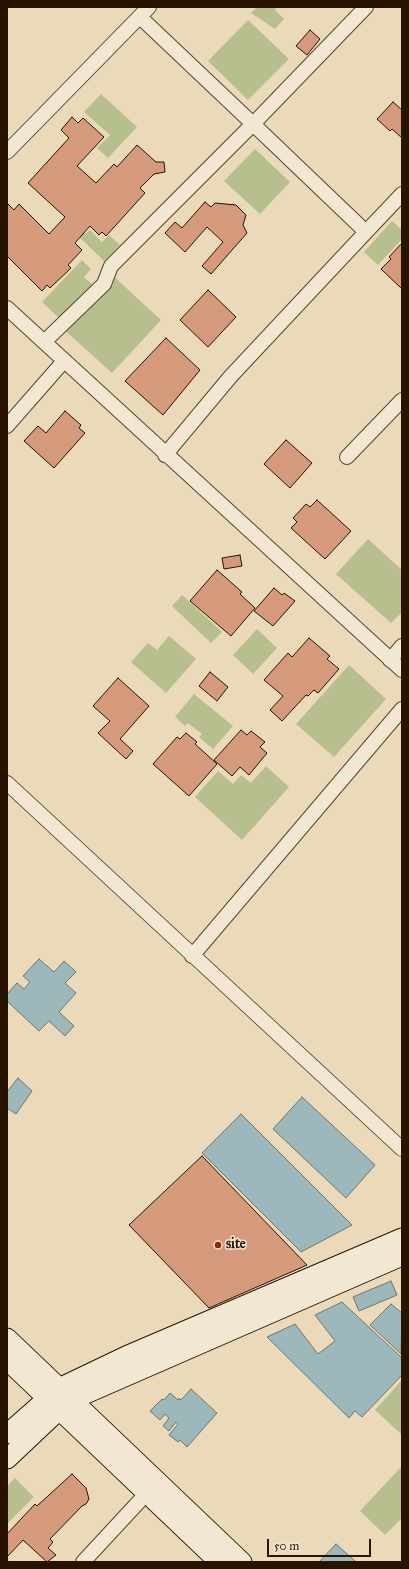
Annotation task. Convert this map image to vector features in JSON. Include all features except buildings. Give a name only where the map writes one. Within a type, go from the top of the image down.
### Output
[{"type":"main road","points":[[7,1434],[126,1356],[402,1238]]},
{"type":"main road","points":[[7,1459],[60,1399],[402,1256]]},
{"type":"main road","points":[[7,1338],[60,1399],[147,1493],[219,1562]]},
{"type":"main road","points":[[7,1360],[60,1399],[242,1562]]},
{"type":"street","points":[[44,342],[104,284],[111,266],[366,7]]},
{"type":"street","points":[[7,152],[144,12],[252,124],[366,232]]},
{"type":"street","points":[[165,455],[230,376],[402,194]]},
{"type":"street","points":[[7,308],[165,455],[402,670]]},
{"type":"street","points":[[7,426],[64,361]]},
{"type":"street","points":[[347,457],[402,400]]},
{"type":"street","points":[[390,660],[402,646]]},
{"type":"street","points":[[192,956],[402,709]]},
{"type":"street","points":[[7,783],[402,1149]]},
{"type":"street","points":[[83,1562],[147,1493]]},
{"type":"green space","points":[[257,7],[277,7],[275,10],[284,19],[275,29],[251,13]]},
{"type":"green space","points":[[248,20],[289,59],[248,100],[208,61]]},
{"type":"green space","points":[[101,94],[137,127],[108,158],[97,148],[110,135],[84,112]]},
{"type":"green space","points":[[255,149],[290,182],[260,214],[224,181]]},
{"type":"green space","points":[[392,221],[402,230],[402,239],[378,265],[364,252]]},
{"type":"green space","points":[[80,229],[85,234],[90,230],[102,242],[109,235],[120,245],[104,261],[76,234]]},
{"type":"green space","points":[[82,260],[91,269],[84,277],[93,285],[61,320],[42,302]]},
{"type":"green space","points":[[110,273],[161,320],[112,373],[61,327]]},
{"type":"green space","points":[[368,539],[402,570],[402,612],[391,623],[336,574]]},
{"type":"green space","points":[[182,595],[222,632],[211,643],[172,606]]},
{"type":"green space","points":[[257,629],[277,648],[253,674],[233,655]]},
{"type":"green space","points":[[169,636],[196,659],[166,693],[131,662],[148,643],[157,650]]},
{"type":"green space","points":[[349,665],[386,699],[334,757],[296,724]]},
{"type":"green space","points":[[194,694],[233,726],[213,749],[199,737],[202,734],[188,723],[185,726],[175,717]]},
{"type":"green space","points":[[266,766],[289,787],[242,840],[195,797],[218,771],[233,784],[241,775],[251,783]]},
{"type":"green space","points":[[402,1380],[402,1432],[401,1434],[375,1410]]},
{"type":"green space","points":[[402,1466],[402,1518],[385,1535],[360,1511]]},
{"type":"green space","points":[[15,1478],[34,1497],[7,1524],[7,1486]]},
{"type":"water","points":[[39,959],[54,972],[64,961],[76,972],[65,983],[76,993],[59,1012],[74,1026],[65,1036],[49,1021],[39,1031],[7,1001],[7,994],[17,983],[24,989],[30,982],[23,976]]},
{"type":"water","points":[[18,1078],[32,1091],[16,1114],[7,1108],[7,1092]]},
{"type":"water","points":[[302,1097],[375,1165],[346,1198],[273,1129]]},
{"type":"water","points":[[241,1114],[352,1225],[301,1252],[202,1153]]},
{"type":"water","points":[[391,1281],[397,1295],[359,1311],[353,1297]]},
{"type":"water","points":[[342,1302],[402,1358],[402,1375],[362,1417],[355,1411],[349,1418],[267,1337],[295,1324],[318,1354],[335,1341],[315,1315]]},
{"type":"water","points":[[391,1304],[402,1313],[401,1354],[370,1325]]},
{"type":"water","points":[[191,1389],[217,1413],[187,1447],[180,1440],[178,1442],[169,1435],[178,1424],[176,1422],[169,1431],[163,1426],[169,1418],[165,1414],[160,1420],[150,1411],[170,1393],[178,1400],[179,1398],[181,1400]]},
{"type":"water","points":[[336,1544],[356,1562],[319,1562]]},
{"type":"place","name":"site","points":[[218,1245]]}]
